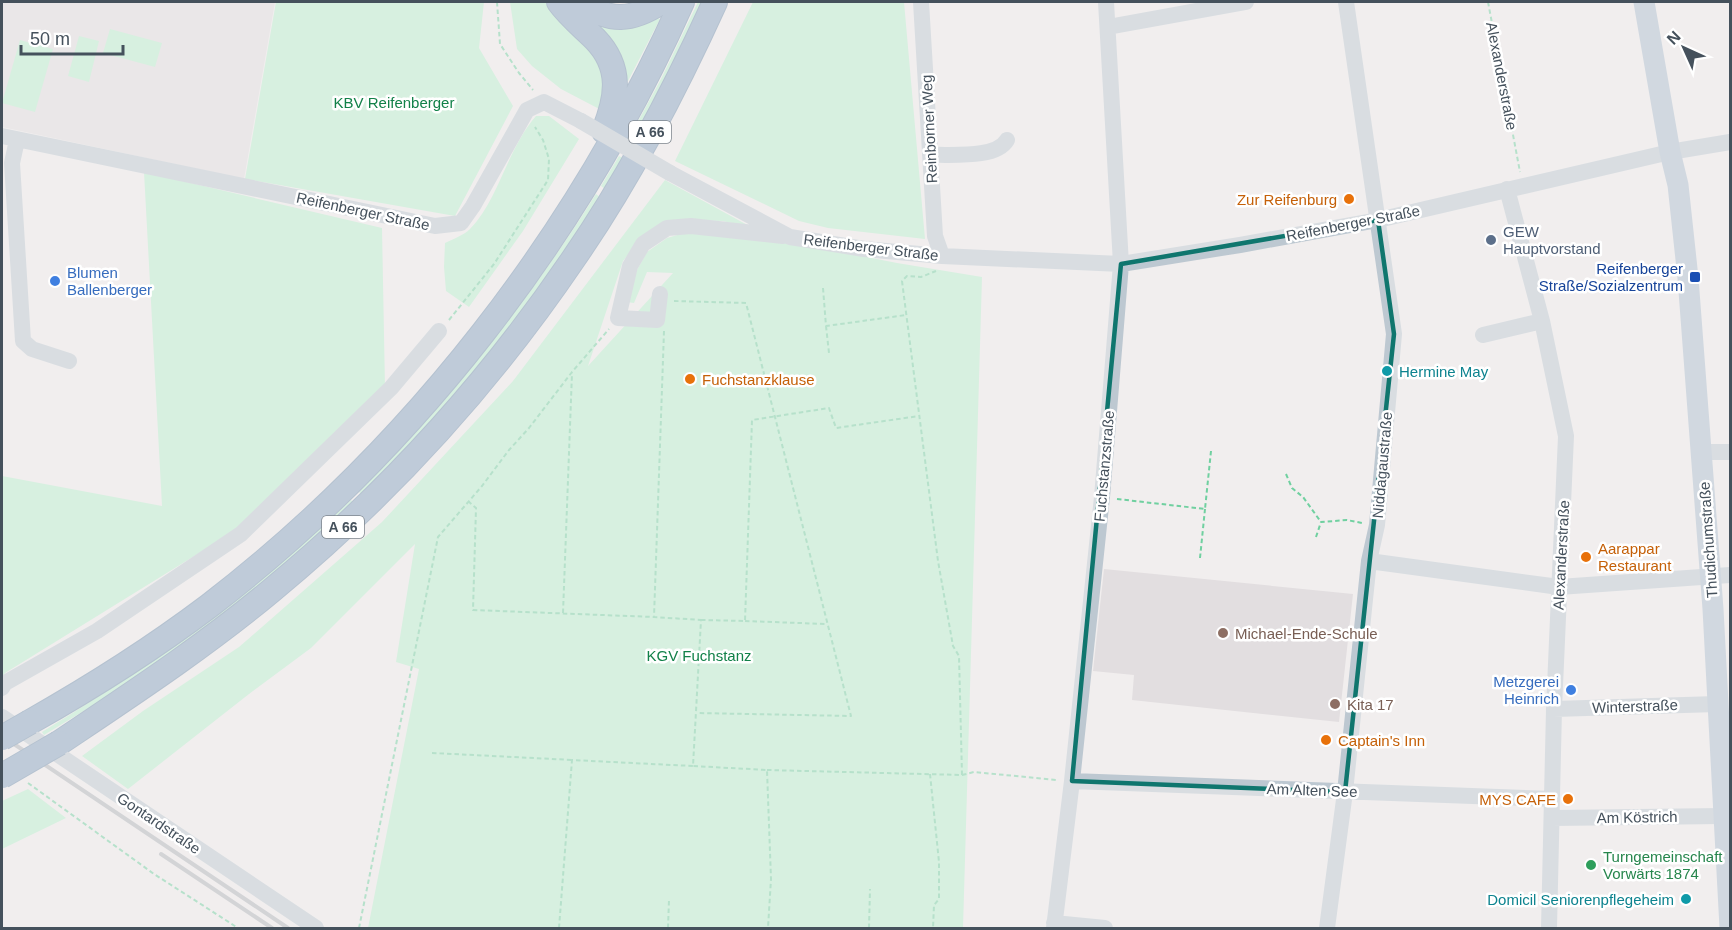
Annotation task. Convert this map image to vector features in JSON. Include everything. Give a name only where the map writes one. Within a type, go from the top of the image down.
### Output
[{"type":"highway","points":[[559,2],[606,52],[616,85],[612,111],[580,192]]},
{"type":"highway","points":[[581,2],[599,13],[620,18],[647,11],[661,2]]},
{"type":"highway","name":"A 66","points":[[2,738],[98,683],[155,646],[218,598],[312,518],[369,462],[453,369],[516,288],[580,192],[640,89],[682,2]]},
{"type":"highway","name":"A 66","points":[[2,776],[59,743],[171,668],[273,589],[368,503],[457,410],[538,310],[601,218],[665,105],[715,2]]},
{"type":"main road","name":"Thudichumstraße","points":[[1644,2],[1678,186],[1702,452],[1720,576],[1717,704],[1730,928]]},
{"type":"street","name":"Reinborner Weg","points":[[921,2],[935,236],[942,261]]},
{"type":"street","name":"Fuchstanzstraße","points":[[1054,926],[1072,782],[1102,497],[1121,264],[1106,2]]},
{"type":"street","points":[[1108,27],[1246,2]]},
{"type":"street","name":"Niddagaustraße","points":[[1327,928],[1345,792],[1369,561],[1377,525],[1394,334],[1346,2]]},
{"type":"street","name":"Reifenberger Straße","points":[[9,138],[435,226],[460,223],[473,206],[527,110],[544,102],[790,237],[942,261],[1121,264],[1378,220],[1670,152],[1731,142]]},
{"type":"street","points":[[9,138],[23,341],[32,349],[69,361]]},
{"type":"street","points":[[930,155],[991,152],[1004,145],[1007,140]]},
{"type":"street","name":"Alexanderstraße","points":[[1515,188],[1566,436],[1554,709],[1549,928]]},
{"type":"street","points":[[660,297],[657,320],[618,318],[630,266],[643,244],[667,228],[691,226],[790,237]]},
{"type":"street","points":[[1483,335],[1542,321]]},
{"type":"street","points":[[2,688],[5,683],[97,630],[241,534],[391,388],[440,331]]},
{"type":"street","points":[[1702,452],[1731,452]]},
{"type":"street","points":[[1369,561],[1559,587],[1720,576]]},
{"type":"street","name":"Winterstraße","points":[[1554,709],[1717,704]]},
{"type":"street","name":"Gontardstraße","points":[[2,717],[316,928]]},
{"type":"street","name":"Am Alten See","points":[[1072,782],[1552,798]]},
{"type":"street","name":"Am Köstrich","points":[[1551,818],[1723,816]]},
{"type":"street","points":[[1054,926],[1105,928]]},
{"type":"path","points":[[497,2],[500,44],[519,73],[544,102]]},
{"type":"path","name":"Alexanderstraße","points":[[1488,2],[1515,188]]},
{"type":"path","points":[[440,331],[494,264],[548,180],[549,159],[543,140],[535,127],[523,118]]},
{"type":"path","points":[[942,261],[933,274],[921,277],[907,276],[902,281],[938,561],[953,646],[959,656],[962,775]]},
{"type":"path","points":[[823,288],[829,353]]},
{"type":"path","points":[[660,297],[746,303],[851,716],[696,712]]},
{"type":"path","points":[[826,326],[906,315]]},
{"type":"path","points":[[359,928],[438,537],[509,450],[530,428],[572,372],[618,318]]},
{"type":"path","points":[[654,617],[665,332],[657,320]]},
{"type":"path","points":[[563,613],[572,372]]},
{"type":"path","points":[[745,621],[752,420],[829,408],[836,428],[920,416]]},
{"type":"path","points":[[1200,558],[1211,452]]},
{"type":"path","points":[[1286,474],[1292,488],[1303,497],[1321,522]]},
{"type":"path","points":[[1102,497],[1205,509]]},
{"type":"path","points":[[468,501],[476,508],[473,610],[828,624]]},
{"type":"path","points":[[1321,522],[1347,520],[1377,525]]},
{"type":"path","points":[[1316,537],[1321,522]]},
{"type":"path","points":[[693,766],[701,620]]},
{"type":"path","points":[[432,753],[767,770],[962,775],[974,772],[1072,782]]},
{"type":"path","points":[[559,928],[573,760]]},
{"type":"path","points":[[767,770],[771,879],[768,928]]},
{"type":"path","points":[[930,774],[939,862],[939,899],[934,904],[933,928]]},
{"type":"path","points":[[28,783],[154,874],[238,928]]},
{"type":"path","points":[[869,928],[870,889]]},
{"type":"path","points":[[668,928],[669,900]]},
{"type":"highlighted area","points":[[1378,220],[1394,334],[1345,792],[1072,781],[1121,264]]},
{"type":"shaded area","points":[[2,2],[275,2],[244,179],[2,127]]},
{"type":"shaded area","name":"Michael-Ende-Schule","points":[[1104,569],[1353,594],[1339,722],[1132,700],[1134,675],[1093,671]]},
{"type":"green space","name":"KBV Reifenberger","points":[[276,2],[484,2],[479,48],[513,106],[455,216],[245,179]]},
{"type":"green space","points":[[510,2],[546,2],[591,49],[604,67],[605,112],[561,89],[532,66],[517,49]]},
{"type":"green space","points":[[698,2],[703,2],[688,36],[634,140],[629,138],[661,79]]},
{"type":"green space","points":[[753,2],[904,2],[925,239],[828,228],[799,221],[675,161]]},
{"type":"green space","points":[[655,16],[660,19],[628,81],[623,79],[594,27],[600,23]]},
{"type":"green space","points":[[110,29],[162,43],[155,67],[103,53]]},
{"type":"green space","points":[[79,36],[99,41],[89,82],[68,76]]},
{"type":"green space","points":[[20,40],[53,49],[35,112],[2,103]]},
{"type":"green space","points":[[536,116],[549,116],[579,139],[523,231],[469,307],[446,291],[445,243],[468,231],[480,217],[518,143]]},
{"type":"green space","points":[[619,156],[623,158],[605,189],[601,186]]},
{"type":"green space","points":[[144,172],[382,228],[385,387],[238,529],[5,673],[2,679],[2,476],[162,506]]},
{"type":"green space","name":"KGV Fuchstanz","points":[[665,180],[751,227],[722,221],[669,220],[642,238],[623,261],[588,366],[673,273],[647,272],[634,303],[627,302],[633,277],[647,252],[667,238],[691,231],[791,242],[982,277],[963,928],[368,928],[419,669],[396,662],[415,544],[311,648],[128,789],[82,756],[143,711],[239,647],[382,522],[513,381]]},
{"type":"green space","points":[[596,194],[600,197],[520,316],[438,415],[362,495],[359,492],[455,386],[514,312],[543,274]]},
{"type":"green space","points":[[351,500],[354,503],[305,548],[217,620],[120,689],[44,735],[42,732],[124,680],[241,595]]},
{"type":"green space","points":[[28,789],[66,818],[2,849],[2,801]]},
{"type":"railway","points":[[2,736],[288,928]]},
{"type":"railway","points":[[161,854],[272,928]]},
{"type":"place","name":"Zur Reifenburg","points":[[1349,199]]},
{"type":"place","name":"GEW Hauptvorstand","points":[[1491,240]]},
{"type":"place","name":"Reifenberger Straße/Sozialzentrum","points":[[1695,277]]},
{"type":"place","name":"Blumen Ballenberger","points":[[55,281]]},
{"type":"place","name":"Hermine May","points":[[1387,371]]},
{"type":"place","name":"Fuchstanzklause","points":[[690,379]]},
{"type":"place","name":"Aarappar Restaurant","points":[[1586,557]]},
{"type":"place","name":"Michael-Ende-Schule","points":[[1223,633]]},
{"type":"place","name":"Metzgerei Heinrich","points":[[1571,690]]},
{"type":"place","name":"Kita 17","points":[[1335,704]]},
{"type":"place","name":"Captain's Inn","points":[[1326,740]]},
{"type":"place","name":"MYS CAFE","points":[[1568,799]]},
{"type":"place","name":"Turngemeinschaft Vorwärts 1874","points":[[1591,865]]},
{"type":"place","name":"Domicil Seniorenpflegeheim","points":[[1686,899]]}]
